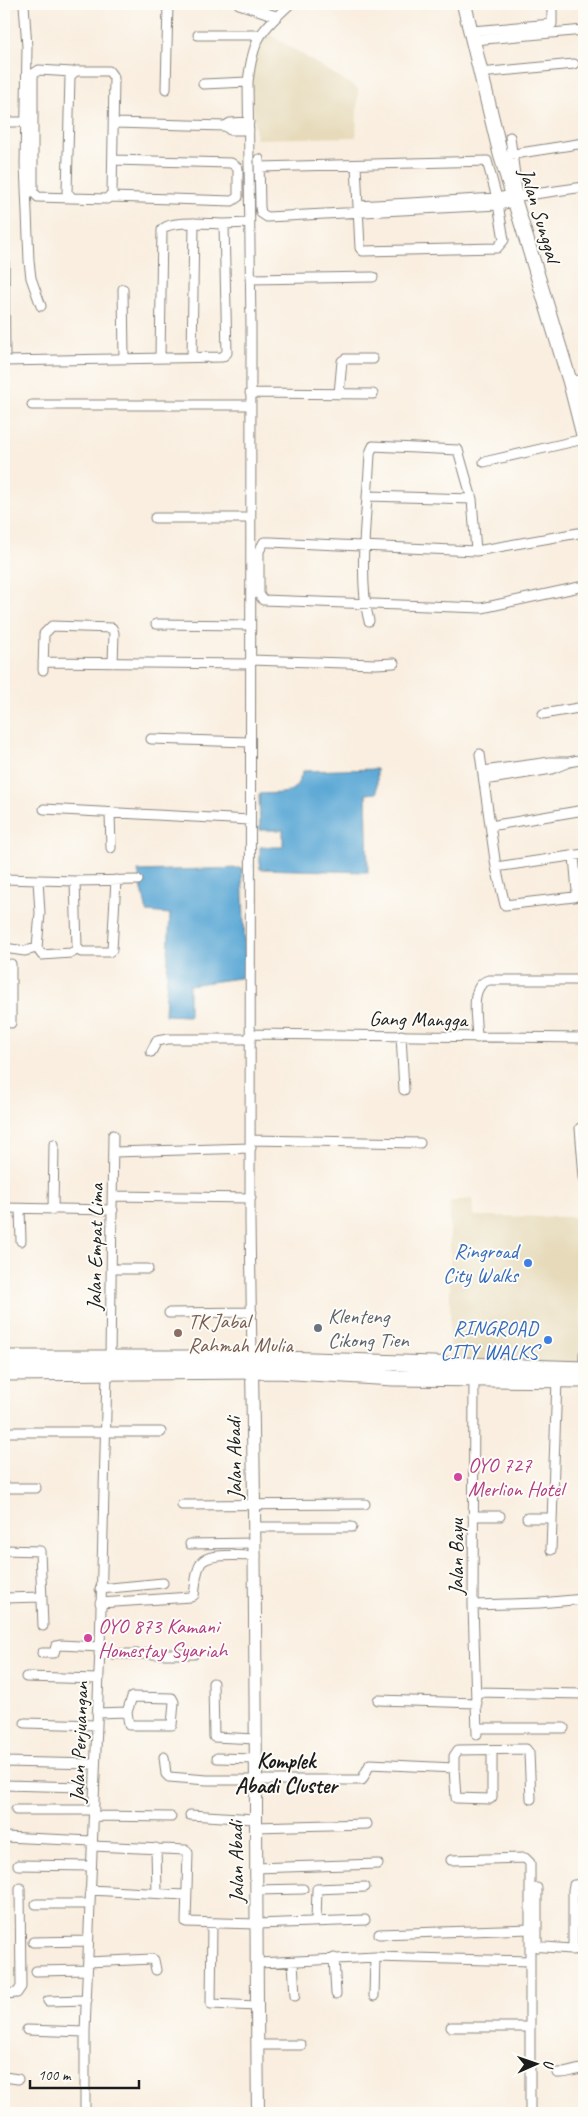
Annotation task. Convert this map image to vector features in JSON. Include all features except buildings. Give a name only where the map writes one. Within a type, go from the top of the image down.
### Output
[{"type":"highway","points":[[4,1358],[108,1366]]},
{"type":"highway","points":[[4,1373],[108,1366],[252,1365],[377,1370],[584,1369]]},
{"type":"highway","points":[[377,1370],[474,1380],[584,1380]]},
{"type":"main road","name":"Jalan Sunggal","points":[[464,4],[473,36],[480,73],[506,154],[515,197],[576,389],[584,438]]},
{"type":"street","points":[[24,4],[27,122],[25,164],[29,261],[31,278],[41,306]]},
{"type":"street","points":[[166,89],[168,4]]},
{"type":"street","points":[[239,4],[276,16]]},
{"type":"street","points":[[252,1365],[250,223],[248,82],[252,52],[260,34],[290,4]]},
{"type":"street","points":[[473,36],[552,24],[552,4]]},
{"type":"street","points":[[473,36],[584,30]]},
{"type":"street","points":[[198,35],[260,34]]},
{"type":"street","points":[[480,73],[574,64]]},
{"type":"street","points":[[111,197],[114,123],[114,78],[112,74],[109,71],[72,72],[39,70],[33,74],[33,192],[38,197],[107,199],[111,197],[232,202],[238,197],[238,168],[231,164],[113,160]]},
{"type":"street","points":[[72,72],[70,76],[67,192],[72,198]]},
{"type":"street","points":[[202,84],[248,82]]},
{"type":"street","points":[[4,122],[27,122]]},
{"type":"street","points":[[114,123],[225,126],[230,123],[249,126]]},
{"type":"street","points":[[510,137],[506,154],[584,143]]},
{"type":"street","points":[[356,165],[358,209],[360,248],[363,251],[370,253],[496,248],[504,240],[498,202],[489,163],[486,161],[356,165],[259,163],[260,207],[262,213],[267,216],[358,209],[498,202],[515,197],[584,187]]},
{"type":"street","points":[[192,357],[194,223]]},
{"type":"street","points":[[160,357],[162,230],[166,225],[250,223]]},
{"type":"street","points":[[4,248],[4,361],[160,357],[222,358],[227,353],[224,224]]},
{"type":"street","points":[[250,279],[373,277]]},
{"type":"street","points":[[123,289],[124,358]]},
{"type":"street","points":[[339,394],[342,361],[345,359],[373,359]]},
{"type":"street","points":[[576,389],[584,379]]},
{"type":"street","points":[[250,393],[373,394]]},
{"type":"street","points":[[32,405],[250,405]]},
{"type":"street","points":[[484,462],[584,438]]},
{"type":"street","points":[[369,621],[364,603],[365,546],[371,448],[377,446],[458,450],[472,499],[476,551]]},
{"type":"street","points":[[368,496],[472,499]]},
{"type":"street","points":[[155,518],[222,520],[250,518]]},
{"type":"street","points":[[584,532],[476,551],[270,542],[264,542],[258,551],[261,599],[482,608],[584,586]]},
{"type":"street","points":[[156,624],[250,625]]},
{"type":"street","points":[[113,663],[114,634],[112,628],[59,625],[52,626],[44,634],[43,666],[113,663],[250,662],[376,664],[394,662]]},
{"type":"street","points":[[543,714],[584,706]]},
{"type":"street","points":[[151,739],[250,742]]},
{"type":"street","points":[[480,754],[496,867],[503,902],[509,906],[574,897],[577,891],[574,856]]},
{"type":"street","points":[[483,776],[550,762],[569,762],[584,759]]},
{"type":"street","points":[[44,809],[250,820]]},
{"type":"street","points":[[490,826],[584,810]]},
{"type":"street","points":[[110,813],[111,848]]},
{"type":"street","points":[[496,867],[584,854]]},
{"type":"street","points":[[4,879],[138,880]]},
{"type":"street","points":[[38,880],[39,939],[37,948],[42,955],[71,953],[77,950],[80,952],[110,952],[112,950],[116,880]]},
{"type":"street","points":[[75,881],[77,950]]},
{"type":"street","points":[[4,948],[25,951],[37,948]]},
{"type":"street","points":[[11,964],[8,997],[11,1023]]},
{"type":"street","points":[[477,1038],[476,995],[478,987],[482,983],[489,980],[584,980]]},
{"type":"street","points":[[402,1035],[404,1090]]},
{"type":"street","name":"Gang Mangga","points":[[151,1052],[157,1042],[168,1039],[402,1035],[477,1038],[584,1038]]},
{"type":"street","points":[[580,1128],[584,1177]]},
{"type":"street","name":"Jalan Empat Lima","points":[[108,1366],[114,1196],[113,1136]]},
{"type":"street","points":[[114,1152],[251,1144],[420,1143]]},
{"type":"street","points":[[53,1210],[54,1144]]},
{"type":"street","points":[[114,1196],[251,1198]]},
{"type":"street","points":[[4,1208],[113,1210]]},
{"type":"street","points":[[20,1209],[21,1241]]},
{"type":"street","points":[[112,1268],[148,1270]]},
{"type":"street","points":[[169,1313],[252,1312]]},
{"type":"street","points":[[584,1354],[584,1369]]},
{"type":"street","name":"Jalan Abadi","points":[[252,1365],[256,1556],[255,1823],[258,1963],[258,2113]]},
{"type":"street","name":"Jalan Perjuangan","points":[[85,2113],[85,2032],[90,1866],[94,1813],[108,1366]]},
{"type":"street","name":"Jalan Bayu","points":[[474,1380],[473,1605],[477,1731],[564,1728]]},
{"type":"street","points":[[551,1550],[557,1380]]},
{"type":"street","points":[[4,1432],[161,1432]]},
{"type":"street","points":[[4,1488],[36,1488]]},
{"type":"street","points":[[182,1505],[365,1504]]},
{"type":"street","points":[[473,1516],[500,1516]]},
{"type":"street","points":[[527,1518],[552,1518]]},
{"type":"street","points":[[255,1527],[352,1528]]},
{"type":"street","points":[[190,1544],[255,1543]]},
{"type":"street","points":[[4,1550],[40,1551],[44,1626]]},
{"type":"street","points":[[100,1603],[191,1597],[194,1595],[200,1564],[204,1559],[214,1556],[256,1556]]},
{"type":"street","points":[[100,1589],[163,1583]]},
{"type":"street","points":[[4,1598],[42,1597]]},
{"type":"street","points":[[473,1605],[540,1604],[584,1599]]},
{"type":"street","points":[[42,1653],[54,1653],[56,1646],[62,1645],[99,1650],[194,1654]]},
{"type":"street","points":[[26,1677],[98,1679]]},
{"type":"street","points":[[213,1683],[214,1737],[256,1739]]},
{"type":"street","points":[[476,1692],[584,1694]]},
{"type":"street","points":[[132,1697],[171,1698],[174,1701],[172,1726],[130,1725],[127,1712],[132,1697]]},
{"type":"street","points":[[378,1700],[477,1703]]},
{"type":"street","points":[[97,1713],[127,1712]]},
{"type":"street","points":[[25,1723],[96,1725]]},
{"type":"street","points":[[492,1750],[492,1796],[490,1798],[456,1798],[454,1756],[458,1750],[492,1750],[528,1750],[531,1798]]},
{"type":"street","points":[[164,1757],[166,1774],[169,1777],[256,1780],[362,1780],[370,1764],[454,1768]]},
{"type":"street","points":[[217,1758],[256,1759]]},
{"type":"street","points":[[4,1762],[95,1764]]},
{"type":"street","points":[[4,1785],[82,1787]]},
{"type":"street","points":[[16,1810],[171,1817]]},
{"type":"street","points":[[190,1815],[255,1823],[367,1824]]},
{"type":"street","points":[[4,1837],[188,1851],[185,1922],[257,1924],[365,1920]]},
{"type":"street","points":[[156,1848],[156,1894]]},
{"type":"street","points":[[451,1860],[525,1858],[529,1860],[530,1929],[534,1946]]},
{"type":"street","points":[[256,1868],[378,1864]]},
{"type":"street","points":[[18,1865],[90,1866]]},
{"type":"street","points":[[574,1950],[573,1890],[574,1885],[584,1884]]},
{"type":"street","points":[[316,1921],[317,1889],[365,1887]]},
{"type":"street","points":[[4,1994],[17,1994],[21,1987],[20,1888]]},
{"type":"street","points":[[530,2113],[530,1961],[534,1946],[537,1888]]},
{"type":"street","points":[[256,1890],[303,1889]]},
{"type":"street","points":[[90,1890],[185,1895]]},
{"type":"street","points":[[36,1904],[89,1904]]},
{"type":"street","points":[[212,1923],[211,2004],[258,2006]]},
{"type":"street","points":[[378,1934],[530,1929]]},
{"type":"street","points":[[32,1942],[88,1941]]},
{"type":"street","points":[[534,1946],[584,1950]]},
{"type":"street","points":[[258,1963],[375,1957],[530,1961]]},
{"type":"street","points":[[374,1996],[375,1957]]},
{"type":"street","points":[[334,1958],[336,1994]]},
{"type":"street","points":[[36,1971],[152,1959],[154,1960],[156,1970]]},
{"type":"street","points":[[293,1962],[295,1996]]},
{"type":"street","points":[[48,2001],[87,2000]]},
{"type":"street","points":[[451,2027],[530,2027]]},
{"type":"street","points":[[27,2030],[85,2032]]},
{"type":"street","points":[[258,2045],[301,2045]]},
{"type":"street","points":[[557,2073],[570,2074],[576,2069],[584,2069]]},
{"type":"street","points":[[4,2077],[18,2078]]},
{"type":"shaded area","points":[[264,31],[358,89],[356,137],[256,139],[251,83],[254,50]]},
{"type":"shaded area","points":[[472,1199],[473,1216],[580,1217],[582,1365],[450,1363],[450,1202]]},
{"type":"water","points":[[377,769],[377,793],[366,794],[368,872],[260,869],[260,847],[283,847],[283,830],[260,830],[259,794],[282,793],[292,790],[300,780],[303,771]]},
{"type":"water","points":[[242,868],[246,977],[189,985],[189,1016],[165,1015],[170,914],[147,912],[138,871]]},
{"type":"place","name":"Ringroad City Walks","points":[[528,1263]]},
{"type":"place","name":"Klenteng Cikong Tien","points":[[318,1328]]},
{"type":"place","name":"TK Jabal Rahmah Mulia","points":[[178,1333]]},
{"type":"place","name":"RINGROAD CITY WALKS","points":[[548,1340]]},
{"type":"place","name":"OYO 727 Merlion Hotel","points":[[458,1477]]},
{"type":"place","name":"OYO 873 Kamani Homestay Syariah","points":[[88,1638]]},
{"type":"district","name":"Komplek Abadi Cluster","points":[[286,1774]]}]
